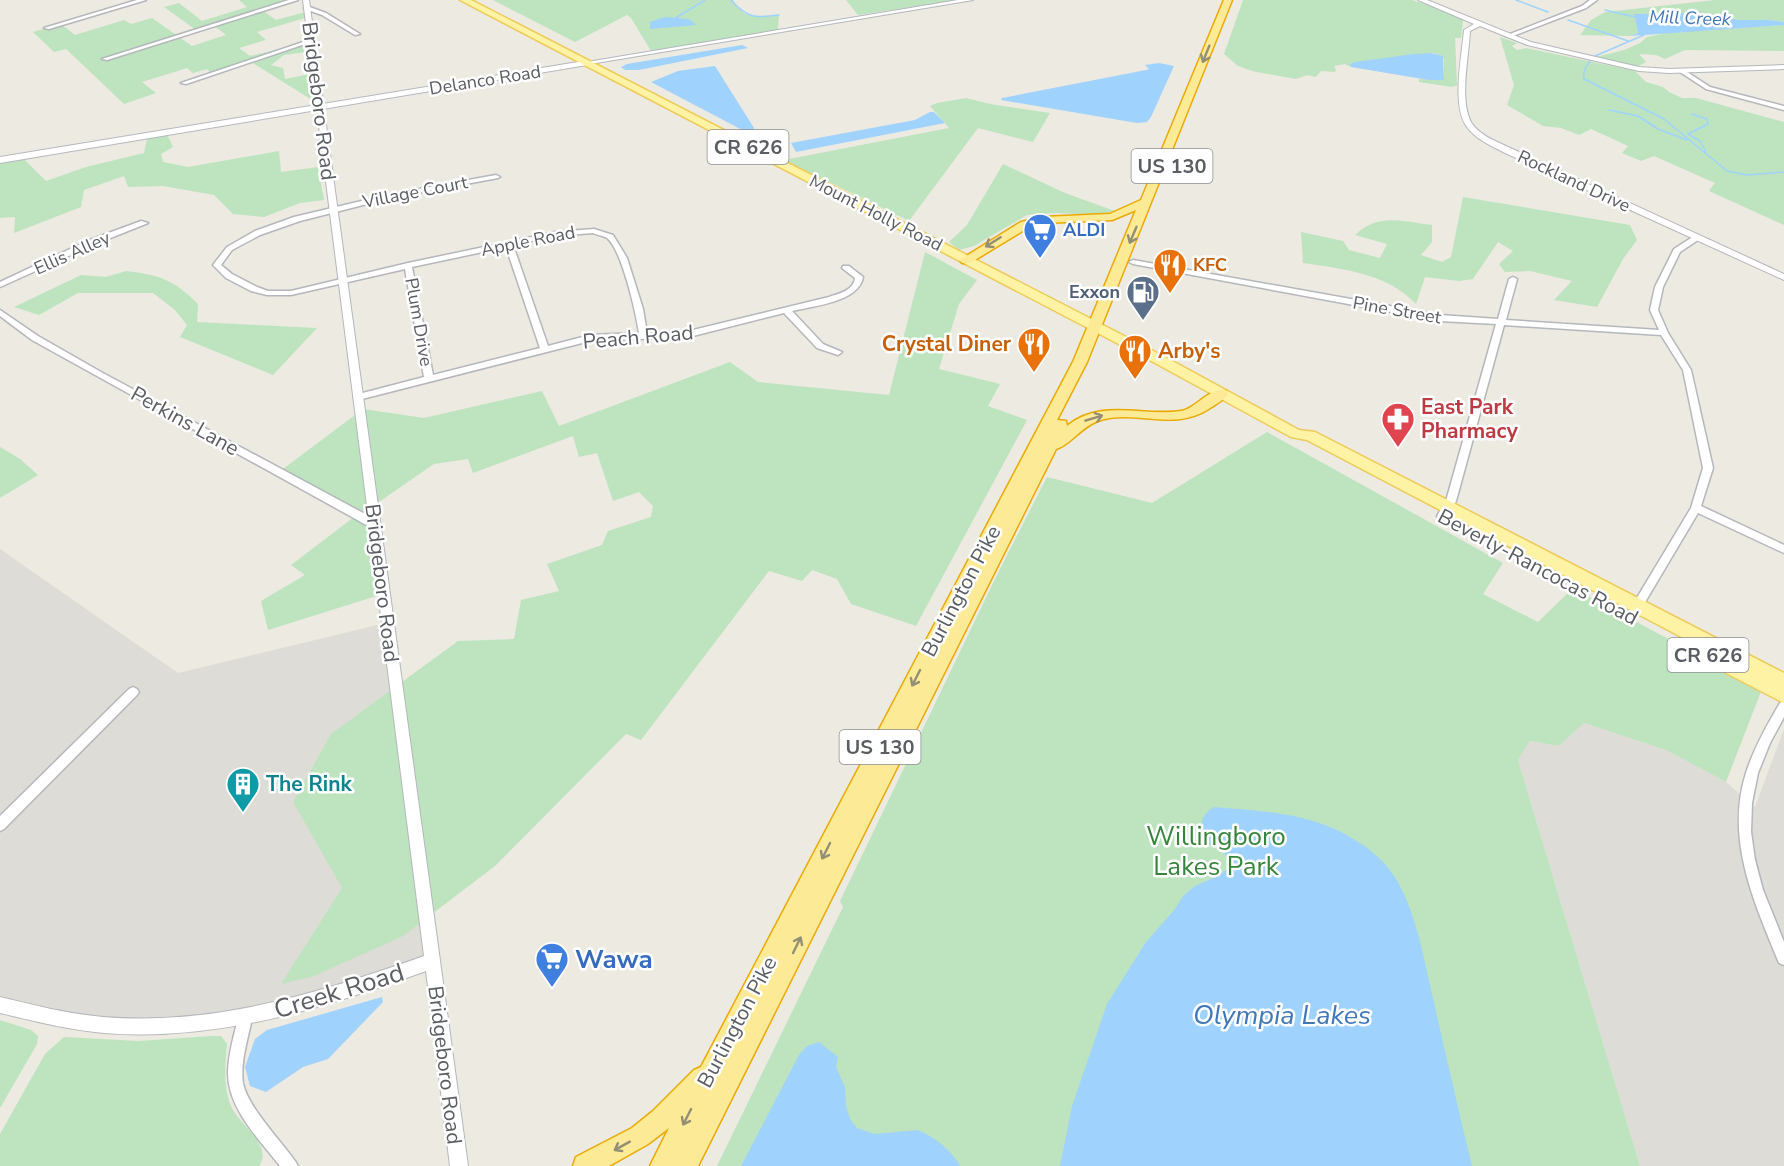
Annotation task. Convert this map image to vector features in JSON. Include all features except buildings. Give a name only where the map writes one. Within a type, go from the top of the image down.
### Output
[{"type":"highway","name":"Burlington Pike","points":[[685,1166],[1047,451],[1104,327],[1147,201],[1228,0]]},
{"type":"highway","name":"US 130","points":[[1118,300],[1238,0]]},
{"type":"highway","points":[[966,260],[1025,224],[1043,220],[1112,217],[1123,214],[1147,201]]},
{"type":"highway","name":"Burlington Pike","points":[[662,1166],[1068,386],[1104,327]]},
{"type":"highway","points":[[1047,451],[1076,426],[1097,416],[1122,414],[1181,416],[1196,411],[1221,394]]},
{"type":"highway","points":[[585,1166],[640,1136],[661,1119],[713,1067]]},
{"type":"main road","name":"Mount Holly Road","points":[[464,0],[966,260],[1104,327]]},
{"type":"main road","name":"Delanco Road","points":[[0,160],[584,63]]},
{"type":"main road","name":"Beverly-Rancocas Road","points":[[1104,327],[1296,434],[1303,442],[1445,512],[1634,611],[1784,695]]},
{"type":"main road","name":"Beverly-Rancocas Road","points":[[1634,611],[1784,682]]},
{"type":"street","points":[[47,28],[143,0]]},
{"type":"street","points":[[105,58],[295,0]]},
{"type":"street","name":"Delanco Road","points":[[584,63],[970,0]]},
{"type":"street","points":[[1421,0],[1508,36],[1595,60],[1649,71],[1784,67]]},
{"type":"street","points":[[1508,36],[1588,5],[1594,0]]},
{"type":"street","points":[[1575,1],[1588,5]]},
{"type":"street","points":[[306,4],[357,34]]},
{"type":"street","name":"Bridgeboro Road","points":[[306,4],[459,1166]]},
{"type":"street","name":"Rockland Drive","points":[[1480,24],[1467,30],[1464,111],[1474,130],[1506,150],[1784,277]]},
{"type":"street","points":[[184,83],[311,41]]},
{"type":"street","points":[[1682,71],[1708,88],[1784,108]]},
{"type":"street","name":"Village Court","points":[[342,280],[291,293],[267,293],[243,284],[224,273],[217,265],[219,257],[243,241],[333,208],[496,177]]},
{"type":"street","name":"Ellis Alley","points":[[0,285],[90,243],[144,223]]},
{"type":"street","name":"Apple Road","points":[[342,280],[579,230],[594,231],[610,237],[619,249],[630,277],[643,335]]},
{"type":"street","points":[[1634,611],[1696,508],[1708,468],[1687,370],[1664,333],[1654,310],[1659,286],[1677,251],[1697,238]]},
{"type":"street","points":[[509,244],[545,350]]},
{"type":"street","name":"Pine Street","points":[[1133,262],[1428,316],[1499,323],[1664,333]]},
{"type":"street","name":"Plum Drive","points":[[408,265],[429,379]]},
{"type":"street","name":"Peach Road","points":[[358,397],[590,338],[689,334],[787,311],[852,291],[860,280],[856,274],[846,268]]},
{"type":"street","points":[[1445,512],[1513,279]]},
{"type":"street","points":[[787,311],[820,346],[838,352]]},
{"type":"street","name":"Perkins Lane","points":[[0,312],[35,338],[98,374],[374,524]]},
{"type":"street","points":[[1696,508],[1784,549]]},
{"type":"street","points":[[0,825],[133,692]]},
{"type":"street","points":[[1784,706],[1770,732],[1750,780],[1743,821],[1750,869],[1784,958]]},
{"type":"street","name":"Creek Road","points":[[0,1005],[78,1022],[121,1026],[179,1025],[245,1018],[340,994],[432,961]]},
{"type":"street","name":"Creek Road","points":[[245,1018],[235,1066],[236,1086],[249,1111],[290,1166]]},
{"type":"shaded area","points":[[0,549],[178,673],[390,622],[432,961],[208,1023],[103,1025],[0,1005]]},
{"type":"shaded area","points":[[1584,723],[1666,750],[1726,782],[1755,807],[1784,729],[1784,1166],[1640,1166],[1518,760],[1530,741],[1559,746]]},
{"type":"green space","points":[[239,0],[293,0],[262,10],[276,20],[309,11],[309,17],[257,32],[266,40],[239,48],[250,56],[312,42],[314,51],[284,55],[271,65],[283,68],[285,79],[310,74],[312,100],[251,62],[213,75],[207,69],[193,73],[187,68],[142,82],[156,93],[124,104],[66,49],[54,52],[33,32],[61,24],[75,35],[124,20],[131,24],[152,18],[192,46],[226,35],[213,25],[196,30],[164,7],[179,3],[202,21],[247,7]]},
{"type":"green space","points":[[493,0],[733,0],[737,7],[747,15],[758,17],[779,15],[778,30],[651,51],[627,15],[575,42]]},
{"type":"green space","points":[[846,0],[950,0],[951,1],[858,15]]},
{"type":"green space","points":[[1243,0],[1412,0],[1448,12],[1463,20],[1461,38],[1455,38],[1457,85],[1452,87],[1419,82],[1419,79],[1444,80],[1444,59],[1431,53],[1350,64],[1351,67],[1345,64],[1334,66],[1335,72],[1321,71],[1316,77],[1307,75],[1296,79],[1252,71],[1238,66],[1224,54]]},
{"type":"green space","points":[[1715,0],[1784,0],[1784,22],[1739,20],[1696,13],[1634,14],[1638,33],[1630,36],[1580,35],[1591,20],[1605,12]]},
{"type":"green space","points":[[1784,25],[1784,51],[1685,50],[1665,59],[1656,55],[1639,54],[1646,62],[1636,67],[1596,57],[1624,50],[1647,37],[1676,31]]},
{"type":"green space","points":[[1500,37],[1517,43],[1512,46],[1517,50],[1526,48],[1635,71],[1646,82],[1663,87],[1682,98],[1696,98],[1784,122],[1784,225],[1709,191],[1715,183],[1654,156],[1641,161],[1622,153],[1628,146],[1591,129],[1579,135],[1561,128],[1543,126],[1507,105],[1514,85]]},
{"type":"green space","points":[[966,98],[1050,113],[1033,142],[978,128],[909,221],[784,160],[949,128],[930,106]]},
{"type":"green space","points":[[167,134],[173,147],[161,154],[163,162],[188,167],[279,151],[281,172],[318,167],[324,200],[300,203],[264,217],[233,214],[214,195],[163,186],[128,187],[124,176],[84,190],[81,207],[14,233],[15,217],[0,218],[0,162],[24,159],[46,181],[86,167],[144,153],[147,139]]},
{"type":"green space","points":[[1003,164],[1065,193],[1115,211],[1096,215],[1055,213],[1027,215],[974,246],[959,250],[949,242],[967,225]]},
{"type":"green space","points":[[1463,197],[1630,225],[1637,240],[1623,259],[1597,307],[1554,300],[1572,281],[1530,271],[1505,272],[1499,264],[1513,251],[1498,242],[1473,279],[1459,281],[1425,277],[1416,304],[1392,285],[1378,279],[1349,270],[1303,263],[1301,232],[1343,241],[1349,250],[1380,258],[1387,244],[1355,235],[1373,223],[1392,220],[1432,225],[1432,242],[1421,255],[1442,262],[1451,257]]},
{"type":"green space","points":[[925,252],[977,280],[959,304],[939,369],[1000,384],[988,406],[1027,420],[916,626],[851,604],[837,579],[812,570],[802,581],[769,571],[641,740],[626,734],[495,866],[403,936],[314,976],[281,984],[342,888],[293,802],[331,734],[458,641],[514,639],[521,600],[559,591],[547,564],[602,545],[608,531],[651,517],[653,506],[639,492],[613,501],[597,453],[579,457],[573,436],[473,473],[468,459],[434,464],[373,506],[386,593],[268,630],[261,601],[305,575],[291,565],[358,514],[279,472],[363,409],[424,418],[542,391],[559,426],[730,362],[758,382],[889,395]]},
{"type":"green space","points":[[126,271],[148,274],[166,280],[181,289],[198,304],[197,322],[317,328],[273,375],[180,337],[187,325],[175,310],[153,293],[78,293],[39,315],[14,307],[81,275],[106,277]]},
{"type":"green space","name":"Willingboro Lakes Park","points":[[1267,432],[1503,563],[1483,594],[1538,622],[1573,588],[1762,689],[1726,782],[1666,750],[1584,723],[1559,746],[1530,741],[1518,760],[1640,1166],[717,1166],[843,907],[840,901],[996,577],[1047,477],[1152,503]]},
{"type":"green space","points":[[0,447],[20,459],[38,475],[0,498]]},
{"type":"green space","points":[[0,1020],[31,1030],[38,1036],[37,1044],[0,1108]]},
{"type":"green space","points":[[221,1036],[227,1044],[225,1075],[228,1098],[235,1113],[259,1143],[262,1158],[259,1166],[0,1166],[0,1134],[45,1054],[64,1037],[138,1041]]},
{"type":"water","points":[[1696,13],[1739,20],[1784,22],[1784,25],[1630,36],[1638,33],[1634,14]]},
{"type":"water","points":[[665,17],[689,19],[696,25],[650,29],[650,22]]},
{"type":"water","points":[[742,45],[748,48],[639,70],[625,70],[621,67],[627,64]]},
{"type":"water","points":[[1431,53],[1443,56],[1444,80],[1429,80],[1351,67],[1350,64],[1355,62]]},
{"type":"water","points":[[1159,63],[1174,66],[1147,122],[1137,123],[1001,100],[1146,70],[1149,69],[1145,65]]},
{"type":"water","points":[[715,66],[754,128],[753,130],[746,132],[651,82],[678,71]]},
{"type":"water","points":[[934,112],[945,123],[796,152],[791,143],[915,120]]},
{"type":"water","name":"Olympia Lakes","points":[[1214,807],[1289,815],[1325,825],[1342,832],[1367,848],[1392,873],[1407,902],[1418,935],[1472,1166],[1060,1166],[1072,1106],[1107,1004],[1146,942],[1175,909],[1183,896],[1195,886],[1220,875],[1228,868],[1229,861],[1222,849],[1204,842],[1201,827],[1203,818]]},
{"type":"water","points":[[382,997],[383,1002],[328,1059],[303,1067],[266,1092],[250,1086],[245,1067],[255,1039],[267,1030]]},
{"type":"water","points":[[819,1042],[838,1057],[836,1067],[845,1087],[846,1106],[850,1119],[857,1128],[875,1134],[917,1130],[942,1144],[960,1166],[741,1166],[799,1055],[807,1046]]},
{"type":"waterway","points":[[674,19],[705,0]]},
{"type":"waterway","points":[[731,0],[742,11],[752,16],[779,15]]},
{"type":"waterway","points":[[1516,0],[1548,12]]},
{"type":"waterway","points":[[1605,10],[1635,17]]},
{"type":"waterway","points":[[1568,20],[1628,41]]},
{"type":"waterway","name":"Mill Creek","points":[[1644,35],[1595,56],[1585,69],[1584,79],[1664,119],[1727,171],[1747,175],[1784,172]]},
{"type":"waterway","points":[[1609,110],[1638,116],[1658,129],[1687,140]]},
{"type":"waterway","points":[[1692,114],[1707,119],[1708,124],[1688,134],[1700,141],[1706,152]]},
{"type":"place","name":"ALDI","points":[[1040,259]]},
{"type":"place","name":"KFC","points":[[1170,294]]},
{"type":"place","name":"Exxon","points":[[1143,321]]},
{"type":"place","name":"Crystal Diner","points":[[1034,373]]},
{"type":"place","name":"Arby's","points":[[1135,380]]},
{"type":"place","name":"East Park Pharmacy","points":[[1398,448]]},
{"type":"place","name":"The Rink","points":[[243,813]]},
{"type":"place","name":"Wawa","points":[[552,988]]}]
